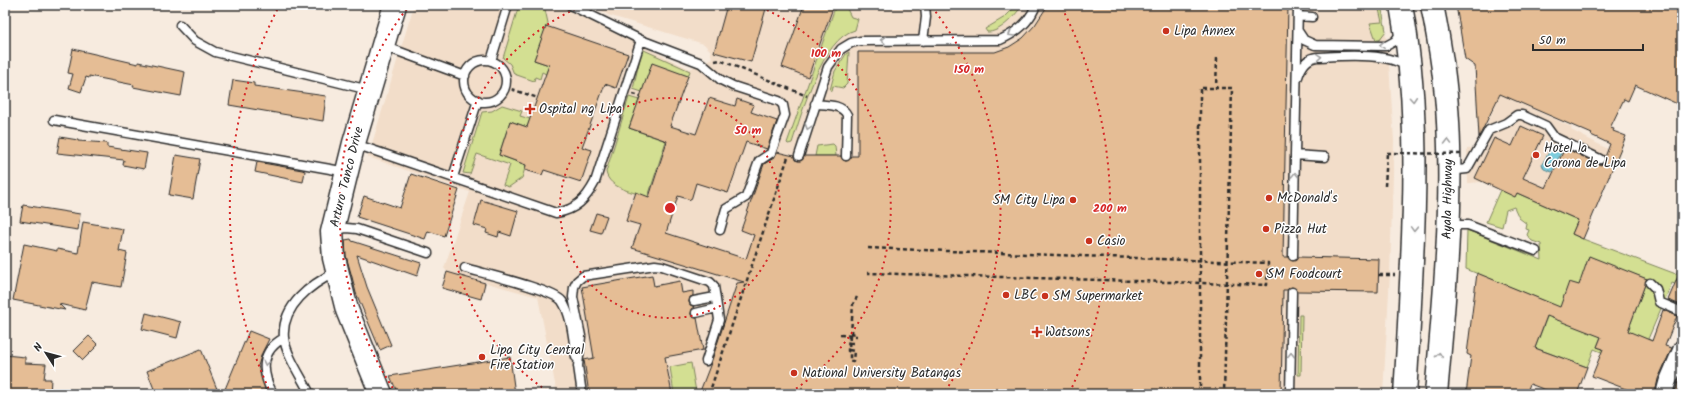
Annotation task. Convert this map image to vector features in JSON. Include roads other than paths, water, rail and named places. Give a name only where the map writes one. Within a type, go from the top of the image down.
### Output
[{"type":"main road","name":"Arturo Tanco Drive","points":[[381,394],[347,310],[334,258],[332,232],[354,143],[396,5]]},
{"type":"main road","name":"Ayala Highway","points":[[1432,5],[1445,82],[1449,171],[1445,290],[1436,394]]},
{"type":"main road","points":[[1403,12],[1412,74],[1415,186],[1405,394]]},
{"type":"street","points":[[1664,394],[1667,383],[1682,348]]},
{"type":"lane","points":[[491,61],[508,5]]},
{"type":"lane","points":[[570,5],[641,40],[701,63],[721,80],[733,86],[779,101],[785,109],[771,153],[759,161],[746,197],[726,209],[720,230]]},
{"type":"lane","points":[[924,5],[926,17],[924,41]]},
{"type":"lane","points":[[799,156],[828,67],[836,55],[846,45],[870,40],[1000,40],[1024,25],[1036,5]]},
{"type":"lane","points":[[1293,256],[1298,5]]},
{"type":"lane","points":[[1298,29],[1304,40],[1316,45],[1386,46],[1400,36],[1403,12]]},
{"type":"lane","points":[[1298,16],[1312,17]]},
{"type":"lane","points":[[180,25],[195,41],[215,52],[371,90]]},
{"type":"lane","points":[[354,143],[556,213],[566,211],[577,206],[588,195],[595,182],[641,40]]},
{"type":"lane","points":[[383,46],[465,76]]},
{"type":"lane","points":[[1296,84],[1304,64],[1313,57],[1394,60],[1400,62],[1412,74]]},
{"type":"lane","points":[[479,61],[491,61],[501,67],[506,78],[505,87],[496,99],[484,102],[473,99],[465,90],[465,76],[469,67],[479,61]]},
{"type":"lane","points":[[453,178],[478,100]]},
{"type":"lane","points":[[815,104],[838,107],[845,110],[847,115],[846,156]]},
{"type":"lane","points":[[1449,171],[1467,169],[1489,130],[1506,123],[1517,115],[1546,126],[1554,137],[1600,159]]},
{"type":"lane","points":[[54,120],[347,172]]},
{"type":"lane","points":[[1295,155],[1325,157]]},
{"type":"lane","points":[[1448,225],[1468,225],[1536,251]]},
{"type":"lane","points":[[332,232],[346,228],[357,229],[428,253]]},
{"type":"lane","points":[[578,366],[581,336],[573,297],[574,287],[577,281],[583,276],[655,265],[710,282],[714,286],[719,320],[706,361]]},
{"type":"lane","points":[[465,268],[544,291],[560,299],[567,310],[582,394]]},
{"type":"lane","points":[[310,394],[287,348],[284,338],[285,326],[291,307],[304,293],[337,272]]},
{"type":"lane","points":[[1650,283],[1656,289],[1659,302],[1682,312]]},
{"type":"lane","points":[[1290,394],[1292,292]]},
{"type":"lane","points":[[694,301],[716,297]]},
{"type":"lane","points":[[696,313],[717,308]]},
{"type":"lane","points":[[273,394],[267,382],[264,368],[270,348],[284,338]]},
{"type":"water","points":[[1551,145],[1562,151],[1552,172],[1544,169],[1542,164]]},
{"type":"place","name":"Lipa Annex","points":[[1166,31]]},
{"type":"place","name":"Ospital ng Lipa","points":[[530,109]]},
{"type":"place","name":"Hotel la Corona de Lipa","points":[[1536,155]]},
{"type":"place","name":"McDonald's","points":[[1269,198]]},
{"type":"place","name":"SM City Lipa","points":[[1073,200]]},
{"type":"place","name":"Pizza Hut","points":[[1266,229]]},
{"type":"place","name":"Casio","points":[[1089,241]]},
{"type":"place","name":"SM Foodcourt","points":[[1259,274]]},
{"type":"place","name":"LBC","points":[[1006,295]]},
{"type":"place","name":"SM Supermarket","points":[[1045,296]]},
{"type":"place","name":"Watsons","points":[[1037,332]]},
{"type":"place","name":"Lipa City Central Fire Station","points":[[482,357]]},
{"type":"place","name":"National University Batangas","points":[[794,373]]}]
